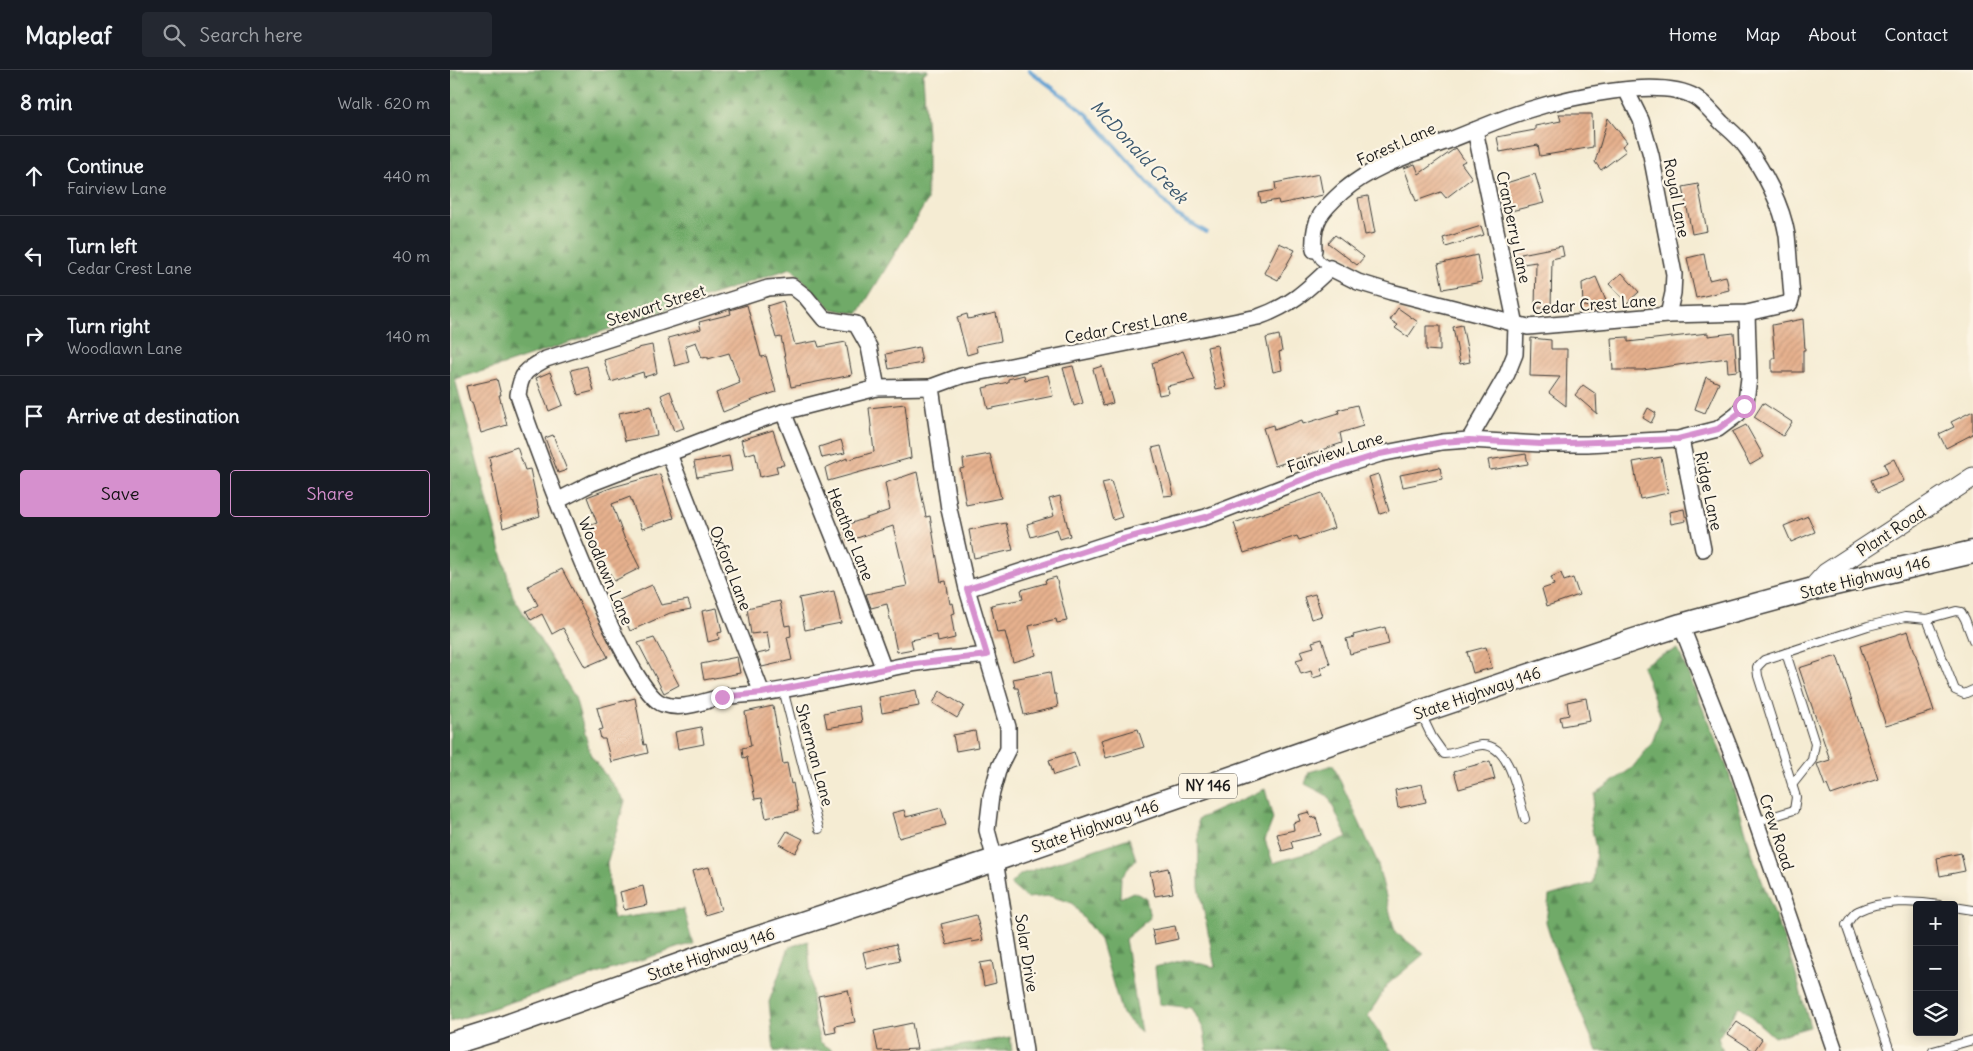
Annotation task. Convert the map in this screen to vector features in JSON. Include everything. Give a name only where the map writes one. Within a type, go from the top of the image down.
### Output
[{"type":"main road","name":"State Highway 146","points":[[460,1045],[501,1028],[729,947],[995,860],[1420,712],[1681,625],[1814,589],[1973,552]]},
{"type":"street","name":"Forest Lane","points":[[1314,250],[1313,232],[1317,220],[1325,209],[1342,192],[1357,181],[1389,163],[1528,110],[1581,97],[1626,90],[1655,88],[1678,91],[1695,97],[1745,145],[1764,174],[1777,204],[1786,234],[1792,296],[1790,303]]},
{"type":"street","name":"Royal Lane","points":[[1626,90],[1641,120],[1653,164],[1674,274],[1673,293],[1668,316]]},
{"type":"street","name":"Cranberry Lane","points":[[1469,440],[1508,374],[1515,354],[1516,325],[1475,130]]},
{"type":"street","name":"Cedar Crest Lane","points":[[931,386],[961,376],[1258,318],[1278,310],[1300,296],[1330,268],[1358,282],[1528,327],[1668,316],[1747,313],[1790,303]]},
{"type":"street","name":"Stewart Street","points":[[557,501],[518,395],[520,382],[525,371],[546,358],[768,288],[792,286],[806,297],[824,319],[856,324],[869,347],[877,388]]},
{"type":"street","name":"Fairview Lane","points":[[967,589],[1116,541],[1206,517],[1322,472],[1380,454],[1442,442],[1469,440],[1541,444],[1681,439],[1718,429],[1738,414],[1744,406],[1749,378],[1747,313]]},
{"type":"street","points":[[557,501],[592,483],[722,433],[783,412],[877,388],[931,386],[949,509],[967,589],[1008,727],[1008,749],[999,767],[991,796],[987,830],[995,860]]},
{"type":"street","name":"Heather Lane","points":[[783,412],[845,565],[884,670]]},
{"type":"street","name":"Ridge Lane","points":[[1681,439],[1703,549]]},
{"type":"street","name":"Oxford Lane","points":[[669,454],[762,693]]},
{"type":"street","name":"Plant Road","points":[[1814,589],[1826,573],[1973,477]]},
{"type":"street","name":"Woodlawn Lane","points":[[557,501],[602,611],[630,665],[648,694],[655,701],[672,707],[691,705],[722,697],[762,693],[938,660],[987,655]]},
{"type":"street","name":"Crew Road","points":[[1681,625],[1735,763],[1835,1051]]},
{"type":"street","name":"Solar Drive","points":[[995,860],[1025,1051]]},
{"type":"lane","points":[[1314,250],[1320,260],[1330,268]]},
{"type":"lane","points":[[1755,822],[1794,810],[1796,797],[1757,667],[1764,660],[1868,626],[1905,617],[1927,619],[1956,611],[1960,612],[1973,640]]},
{"type":"lane","points":[[1927,619],[1955,690],[1964,694],[1973,690]]},
{"type":"lane","points":[[1786,653],[1816,744],[1812,760],[1792,785]]},
{"type":"lane","name":"Sherman Lane","points":[[783,689],[820,828]]},
{"type":"lane","points":[[1420,712],[1432,737],[1444,754],[1451,754],[1469,747],[1483,745],[1497,748],[1507,761],[1525,819]]},
{"type":"lane","points":[[1890,1051],[1846,925],[1857,911],[1886,904],[1913,903]]},
{"type":"lane","points":[[1958,908],[1973,910]]},
{"type":"lane","points":[[1933,1051],[1973,1040]]},
{"type":"green space","points":[[450,70],[928,70],[923,75],[927,135],[927,201],[858,314],[832,309],[791,268],[500,366],[455,379],[513,596],[575,697],[591,756],[625,801],[607,863],[613,919],[683,909],[693,943],[450,1022]]},
{"type":"green space","points":[[1678,649],[1727,767],[1755,862],[1793,964],[1810,1027],[1774,1037],[1739,1006],[1718,1038],[1723,1051],[1597,1051],[1557,957],[1546,922],[1549,896],[1593,883],[1596,850],[1590,819],[1595,794],[1632,768],[1652,743],[1661,717],[1642,666],[1657,657]]},
{"type":"green space","points":[[1333,765],[1377,861],[1395,932],[1424,954],[1388,984],[1368,1016],[1392,1051],[1207,1051],[1204,1030],[1192,1008],[1159,1004],[1155,967],[1184,960],[1215,967],[1199,887],[1198,819],[1265,789],[1273,819],[1265,840],[1273,863],[1311,852],[1347,837],[1328,796],[1305,784],[1309,772]]},
{"type":"green space","points":[[1129,838],[1136,859],[1121,877],[1120,898],[1133,892],[1146,898],[1150,918],[1125,939],[1141,1032],[1122,1014],[1100,940],[1072,903],[1050,896],[1026,898],[1010,884],[1021,874]]},
{"type":"green space","points":[[808,941],[814,1020],[820,1042],[834,1051],[774,1051],[769,1002],[789,947]]},
{"type":"green space","points":[[1010,1037],[1012,1051],[930,1051]]},
{"type":"building","points":[[1559,114],[1592,114],[1593,147],[1540,156],[1538,145],[1500,152],[1497,137],[1535,130],[1535,126],[1561,121]]},
{"type":"building","points":[[1608,118],[1627,142],[1622,146],[1626,151],[1601,170],[1595,162]]},
{"type":"building","points":[[1456,148],[1465,161],[1461,163],[1472,178],[1446,198],[1441,192],[1416,201],[1404,168],[1415,164],[1419,174]]},
{"type":"building","points":[[1319,174],[1323,195],[1279,204],[1278,200],[1261,203],[1259,193],[1276,190],[1275,183]]},
{"type":"building","points":[[1535,174],[1544,203],[1511,211],[1503,184]]},
{"type":"building","points":[[1698,184],[1707,231],[1692,234],[1683,187]]},
{"type":"building","points":[[1368,196],[1375,233],[1365,235],[1358,198]]},
{"type":"building","points":[[1481,226],[1484,235],[1446,247],[1443,238]]},
{"type":"building","points":[[1335,235],[1364,257],[1357,265],[1328,243]]},
{"type":"building","points":[[1279,243],[1295,250],[1278,280],[1264,273]]},
{"type":"building","points":[[1562,246],[1564,256],[1552,259],[1551,308],[1535,308],[1536,262],[1523,264],[1521,254]]},
{"type":"building","points":[[1704,254],[1709,280],[1726,276],[1729,290],[1696,298],[1687,258]]},
{"type":"building","points":[[1477,255],[1482,282],[1443,289],[1438,264]]},
{"type":"building","points":[[1622,273],[1639,292],[1627,303],[1609,284]]},
{"type":"building","points":[[1596,277],[1609,308],[1593,312],[1591,307],[1583,306],[1582,283]]},
{"type":"building","points":[[783,301],[795,345],[817,341],[819,347],[846,342],[852,375],[791,387],[781,337],[776,338],[767,306]]},
{"type":"building","points":[[747,305],[761,357],[766,356],[776,392],[723,412],[716,393],[740,383],[729,353],[708,359],[708,357],[702,358],[696,342],[685,346],[689,362],[675,366],[668,338],[701,329],[699,322],[731,314],[730,310]]},
{"type":"building","points":[[1398,308],[1418,322],[1408,337],[1395,328],[1398,325],[1390,320]]},
{"type":"building","points":[[996,313],[1001,341],[976,346],[977,352],[967,355],[957,317],[967,314],[968,319]]},
{"type":"building","points":[[1803,319],[1805,350],[1803,350],[1803,372],[1772,372],[1772,358],[1775,358],[1772,325]]},
{"type":"building","points":[[1462,325],[1470,362],[1460,364],[1453,327]]},
{"type":"building","points":[[1426,326],[1440,326],[1440,351],[1426,350]]},
{"type":"building","points":[[1708,333],[1708,336],[1734,333],[1737,371],[1728,372],[1727,358],[1643,370],[1613,370],[1611,338],[1628,337],[1628,342]]},
{"type":"building","points":[[1279,335],[1282,351],[1279,352],[1282,370],[1273,372],[1266,338]]},
{"type":"building","points":[[1531,338],[1551,340],[1551,349],[1567,349],[1566,406],[1549,393],[1560,377],[1530,376]]},
{"type":"building","points":[[652,345],[657,373],[644,377],[643,372],[611,382],[604,360]]},
{"type":"building","points":[[1217,345],[1226,387],[1216,389],[1207,347]]},
{"type":"building","points":[[919,347],[922,363],[889,369],[886,354]]},
{"type":"building","points":[[1183,351],[1195,380],[1167,386],[1169,393],[1159,395],[1152,363]]},
{"type":"building","points":[[587,366],[594,391],[578,395],[571,370]]},
{"type":"building","points":[[1073,366],[1083,403],[1074,406],[1063,368]]},
{"type":"building","points":[[1102,366],[1113,403],[1103,406],[1093,369]]},
{"type":"building","points":[[550,372],[563,405],[549,411],[536,378]]},
{"type":"building","points":[[1024,375],[1025,380],[1048,375],[1053,396],[988,409],[983,388],[1008,382],[1008,379]]},
{"type":"building","points":[[1706,377],[1719,383],[1705,413],[1695,409]]},
{"type":"building","points":[[497,379],[507,425],[481,433],[466,386]]},
{"type":"building","points":[[1583,385],[1596,394],[1597,414],[1575,395]]},
{"type":"building","points":[[670,391],[684,428],[674,431],[661,395]]},
{"type":"building","points":[[1763,403],[1792,422],[1783,436],[1754,417]]},
{"type":"building","points":[[905,404],[911,458],[828,481],[825,468],[847,458],[847,460],[874,452],[869,408]]},
{"type":"building","points":[[1357,405],[1363,426],[1340,433],[1342,443],[1275,466],[1263,428],[1273,425],[1274,430],[1302,420],[1303,424],[1339,413],[1338,410]]},
{"type":"building","points":[[651,406],[657,435],[625,441],[619,413]]},
{"type":"building","points":[[1648,408],[1656,413],[1651,423],[1643,418]]},
{"type":"building","points":[[1973,411],[1973,434],[1946,448],[1939,434],[1954,427],[1951,422]]},
{"type":"building","points":[[1746,425],[1764,457],[1750,465],[1732,432]]},
{"type":"building","points":[[773,430],[784,465],[776,466],[778,473],[760,477],[755,452],[745,455],[741,440]]},
{"type":"building","points":[[553,435],[567,470],[558,473],[545,438]]},
{"type":"building","points":[[841,440],[845,453],[822,458],[819,447]]},
{"type":"building","points":[[1161,446],[1174,495],[1164,496],[1152,448]]},
{"type":"building","points":[[517,447],[525,470],[530,469],[540,516],[503,528],[489,457]]},
{"type":"building","points":[[990,454],[1001,498],[966,505],[960,469],[964,468],[963,459]]},
{"type":"building","points":[[1526,454],[1528,464],[1490,470],[1488,460]]},
{"type":"building","points":[[729,456],[732,471],[697,477],[694,462]]},
{"type":"building","points":[[1661,457],[1668,493],[1640,499],[1633,462]]},
{"type":"building","points":[[1894,459],[1904,481],[1877,493],[1871,480],[1888,473],[1884,464]]},
{"type":"building","points":[[1440,467],[1442,479],[1403,487],[1400,475]]},
{"type":"building","points":[[917,472],[926,517],[930,516],[941,582],[946,581],[950,604],[953,603],[955,613],[951,614],[955,638],[938,642],[937,635],[911,640],[913,649],[897,652],[887,604],[871,608],[866,594],[907,586],[893,526],[848,541],[843,526],[890,510],[885,483]]},
{"type":"building","points":[[660,474],[674,518],[642,529],[630,497],[612,504],[625,540],[640,568],[614,581],[602,558],[599,559],[585,527],[597,523],[587,497],[613,487]]},
{"type":"building","points":[[1378,474],[1389,511],[1380,514],[1369,477]]},
{"type":"building","points":[[1111,481],[1122,517],[1113,520],[1102,483]]},
{"type":"building","points":[[1322,493],[1334,528],[1299,540],[1297,536],[1244,553],[1234,523]]},
{"type":"building","points":[[1060,496],[1070,536],[1060,539],[1057,529],[1031,537],[1027,524],[1054,516],[1049,499]]},
{"type":"building","points":[[1684,509],[1686,521],[1671,524],[1669,512]]},
{"type":"building","points":[[1808,516],[1815,532],[1791,542],[1784,526]]},
{"type":"building","points":[[1006,523],[1013,550],[974,558],[969,530]]},
{"type":"building","points":[[562,569],[608,657],[585,667],[563,628],[552,634],[542,614],[531,620],[526,611],[538,605],[528,586]]},
{"type":"building","points":[[1561,573],[1564,581],[1573,578],[1579,595],[1547,606],[1542,589],[1554,585],[1551,577]]},
{"type":"building","points":[[1056,577],[1067,621],[1057,623],[1056,619],[1029,626],[1036,655],[1013,662],[1005,632],[997,633],[991,605],[1023,599],[1021,590],[1046,583],[1045,580]]},
{"type":"building","points":[[652,585],[661,605],[688,600],[691,609],[670,613],[630,631],[617,601]]},
{"type":"building","points":[[834,591],[841,623],[805,630],[799,598]]},
{"type":"building","points":[[1315,594],[1322,616],[1311,619],[1304,597]]},
{"type":"building","points":[[780,601],[785,626],[790,625],[791,636],[787,637],[792,660],[762,667],[757,654],[770,651],[767,632],[751,634],[747,608]]},
{"type":"building","points":[[717,608],[722,632],[718,633],[719,639],[708,642],[702,611]]},
{"type":"building","points":[[1385,627],[1389,644],[1350,654],[1346,639],[1354,637],[1353,635]]},
{"type":"building","points":[[1908,631],[1934,711],[1886,726],[1860,646]]},
{"type":"building","points":[[654,638],[679,685],[664,693],[638,643]]},
{"type":"building","points":[[1322,639],[1330,664],[1320,668],[1323,675],[1313,678],[1311,671],[1301,674],[1296,660],[1303,658],[1300,651],[1314,647],[1312,642]]},
{"type":"building","points":[[1486,647],[1492,668],[1473,673],[1467,652]]},
{"type":"building","points":[[1837,656],[1878,779],[1831,795],[1827,785],[1825,786],[1817,764],[1830,760],[1799,668]]},
{"type":"building","points":[[737,657],[740,673],[704,680],[701,664]]},
{"type":"building","points":[[1050,672],[1058,707],[1024,715],[1018,688],[1015,688],[1013,679]]},
{"type":"building","points":[[916,690],[919,706],[882,713],[879,697]]},
{"type":"building","points":[[940,691],[964,706],[957,718],[933,703]]},
{"type":"building","points":[[635,698],[644,745],[646,744],[648,753],[611,762],[605,739],[601,739],[599,730],[603,729],[597,708]]},
{"type":"building","points":[[1586,698],[1590,721],[1562,726],[1560,717],[1569,715],[1567,702]]},
{"type":"building","points":[[773,706],[783,764],[787,763],[798,811],[766,818],[762,798],[755,799],[747,757],[743,758],[742,748],[751,746],[745,712]]},
{"type":"building","points":[[859,706],[862,722],[827,728],[824,713]]},
{"type":"building","points":[[701,727],[704,744],[678,749],[675,732]]},
{"type":"building","points":[[1138,729],[1144,747],[1106,758],[1101,740]]},
{"type":"building","points":[[975,731],[978,747],[956,751],[953,735]]},
{"type":"building","points":[[1074,752],[1079,767],[1054,775],[1049,760]]},
{"type":"building","points":[[1490,761],[1495,779],[1459,789],[1454,771]]},
{"type":"building","points":[[1422,784],[1426,802],[1398,808],[1395,790]]},
{"type":"building","points":[[941,808],[946,825],[899,838],[892,813],[904,810],[906,817]]},
{"type":"building","points":[[1309,812],[1311,818],[1316,817],[1321,835],[1291,842],[1293,848],[1282,851],[1277,834],[1294,830],[1293,823],[1300,821],[1298,815]]},
{"type":"building","points":[[787,831],[803,839],[795,853],[779,844]]},
{"type":"building","points":[[1961,853],[1965,871],[1940,876],[1937,858]]},
{"type":"building","points":[[709,867],[721,910],[705,915],[692,871]]},
{"type":"building","points":[[1168,868],[1173,893],[1155,896],[1150,872]]},
{"type":"building","points":[[643,886],[647,905],[624,910],[620,892]]},
{"type":"building","points":[[976,915],[983,940],[972,942],[971,939],[947,945],[941,924]]},
{"type":"building","points":[[1175,926],[1178,939],[1155,944],[1152,930]]},
{"type":"building","points":[[896,944],[900,961],[867,969],[863,952]]},
{"type":"building","points":[[992,961],[996,983],[984,986],[980,963]]},
{"type":"building","points":[[848,990],[855,1022],[835,1026],[836,1032],[826,1034],[818,996]]},
{"type":"building","points":[[1737,1022],[1762,1039],[1754,1051],[1728,1034]]},
{"type":"building","points":[[912,1023],[917,1049],[878,1051],[874,1031]]},
{"type":"waterway","name":"McDonald Creek","points":[[1029,70],[1087,114],[1175,214],[1206,232]]},
{"type":"route","points":[[722,697],[762,693],[899,666],[987,655],[967,589],[1116,541],[1206,517],[1322,472],[1380,454],[1442,442],[1469,440],[1541,444],[1587,444],[1678,439],[1718,429],[1738,414],[1744,406]]}]
